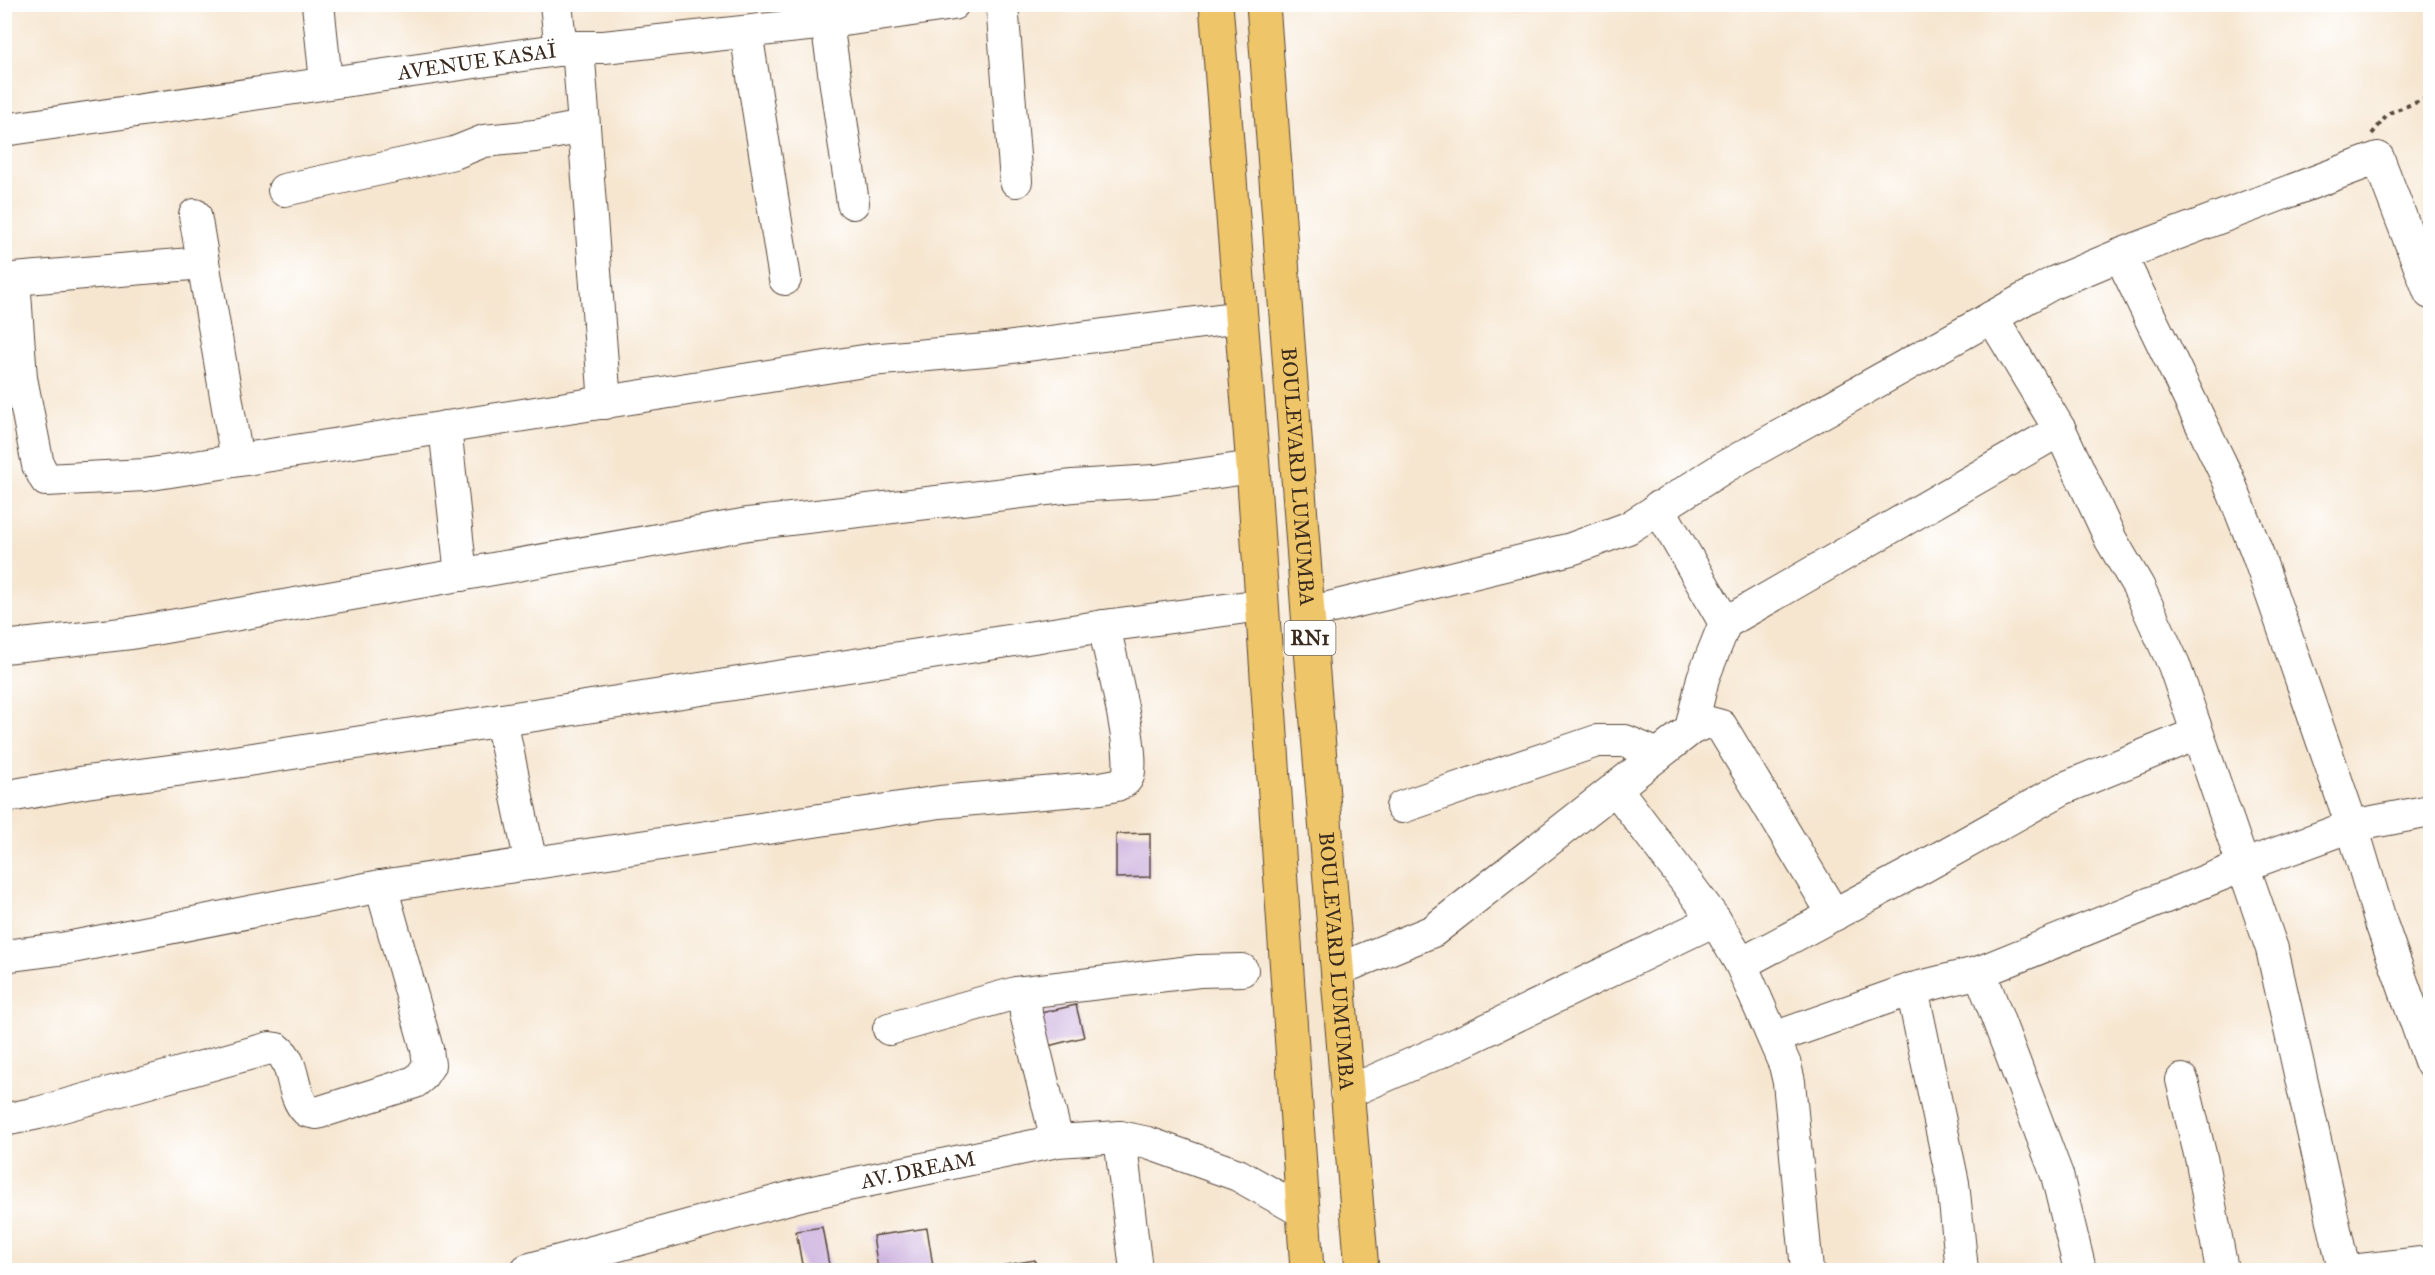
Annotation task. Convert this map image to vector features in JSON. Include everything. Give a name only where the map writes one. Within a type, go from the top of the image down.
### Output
[{"type":"highway","name":"RN1","points":[[1216,4],[1253,467],[1307,1270]]},
{"type":"highway","name":"BOULEVARD LUMUMBA","points":[[1263,4],[1308,613],[1362,1270]]},
{"type":"street","points":[[318,4],[326,82]]},
{"type":"street","points":[[556,4],[570,49],[584,127],[605,403]]},
{"type":"street","name":"AVENUE KASAÏ","points":[[4,130],[326,82],[570,49],[746,32],[820,17],[953,4]]},
{"type":"street","points":[[1002,4],[1016,181]]},
{"type":"street","points":[[820,17],[853,202]]},
{"type":"street","points":[[746,32],[784,279]]},
{"type":"street","points":[[284,190],[454,153],[484,141],[536,136],[584,127]]},
{"type":"street","points":[[1308,613],[1571,549],[1628,528],[1658,507],[1865,387],[2053,283],[2120,255],[2378,158],[2430,293]]},
{"type":"street","points":[[195,215],[237,459]]},
{"type":"street","points":[[2120,255],[2228,479],[2294,654],[2352,826],[2381,923],[2430,1061]]},
{"type":"street","points":[[203,263],[9,280],[21,378],[38,465],[46,480],[145,475],[870,360],[997,349],[1241,317]]},
{"type":"street","points":[[1992,317],[2060,430],[2111,540],[2138,586],[2174,665],[2196,734],[2245,865],[2272,950],[2344,1270]]},
{"type":"street","points":[[445,427],[461,575]]},
{"type":"street","points":[[1692,729],[1703,678],[1725,623],[2060,430]]},
{"type":"street","points":[[4,647],[131,633],[748,524],[1073,486],[1155,481],[1253,467]]},
{"type":"street","points":[[1658,507],[1725,623]]},
{"type":"street","points":[[4,797],[86,782],[226,764],[1104,626],[1262,605]]},
{"type":"street","points":[[4,956],[67,948],[381,886],[940,802],[1101,788],[1120,784],[1127,777],[1130,765],[1127,736],[1104,626]]},
{"type":"street","points":[[501,720],[531,864]]},
{"type":"street","points":[[1337,970],[1433,930],[1692,729],[1706,722],[1721,726],[1834,915]]},
{"type":"street","points":[[1741,964],[2062,789],[2196,734]]},
{"type":"street","points":[[1402,807],[1597,741],[1625,741],[1658,755]]},
{"type":"street","points":[[1616,789],[1715,920],[1741,964],[1785,1065],[1789,1082],[1807,1270]]},
{"type":"street","points":[[1774,1038],[1912,989],[1980,972],[2245,865],[2352,826],[2430,811]]},
{"type":"street","points":[[4,1120],[38,1113],[270,1048],[277,1049],[288,1060],[297,1098],[306,1111],[317,1113],[415,1082],[422,1077],[429,1065],[427,1049],[381,886]]},
{"type":"street","points":[[1346,1093],[1453,1046],[1715,920]]},
{"type":"street","points":[[889,1029],[1025,992],[1199,971],[1242,970]]},
{"type":"street","points":[[1980,972],[2057,1175],[2080,1270]]},
{"type":"street","points":[[1912,989],[1953,1183],[1962,1270]]},
{"type":"street","points":[[1025,992],[1026,1014],[1057,1141]]},
{"type":"street","points":[[2182,1080],[2202,1162],[2222,1270]]},
{"type":"street","points":[[1120,1137],[1136,1270]]},
{"type":"street","name":"AV. DREAM","points":[[527,1270],[581,1263],[804,1194],[1057,1141],[1120,1137],[1148,1143],[1238,1175],[1302,1211]]},
{"type":"street","points":[[2360,1270],[2430,1262]]},
{"type":"path","points":[[2378,158],[2372,132],[2390,113],[2430,97]]},
{"type":"building","points":[[1150,833],[1150,877],[1116,878],[1116,834]]},
{"type":"building","points":[[1076,1005],[1084,1037],[1040,1048],[1032,1015]]},
{"type":"building","points":[[822,1227],[830,1270],[803,1270],[796,1231]]},
{"type":"building","points":[[927,1228],[933,1266],[905,1270],[878,1270],[873,1236]]},
{"type":"building","points":[[1035,1260],[1036,1270],[1006,1270],[1005,1265]]}]
